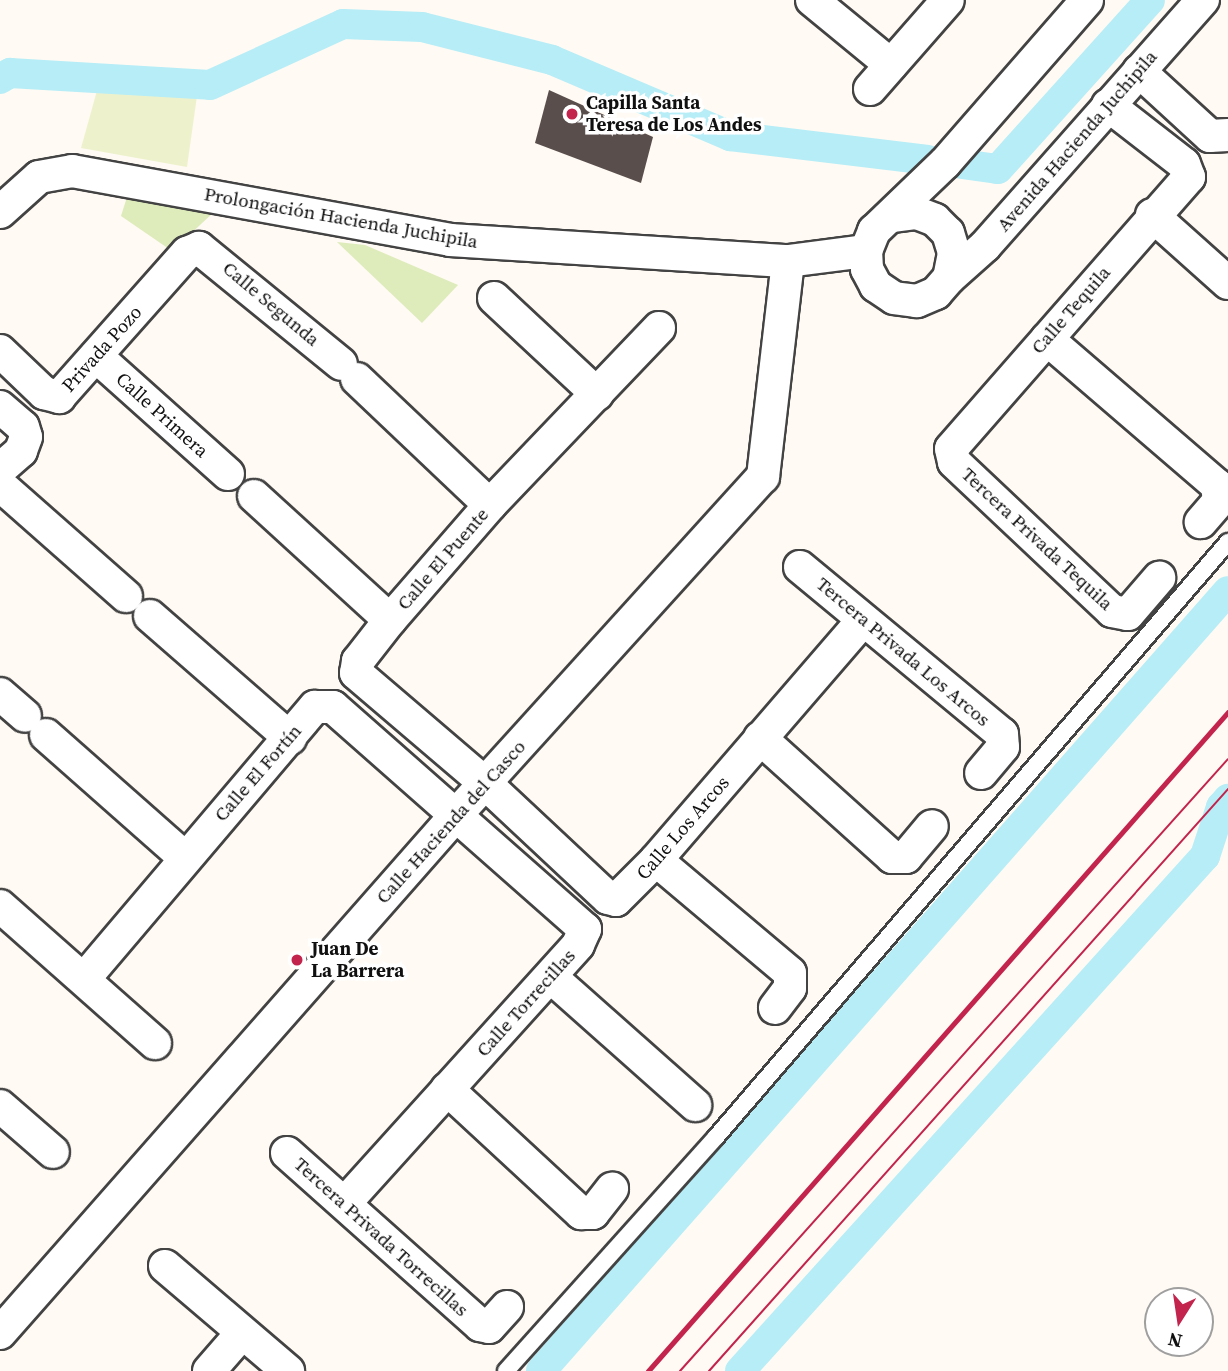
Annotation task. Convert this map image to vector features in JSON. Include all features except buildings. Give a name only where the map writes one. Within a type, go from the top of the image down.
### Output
[{"type":"street","points":[[812,0],[891,65]]},
{"type":"street","points":[[870,89],[948,0]]},
{"type":"street","points":[[892,216],[917,213],[935,220],[948,233],[954,254],[949,278],[936,293],[917,301],[894,298],[876,286],[867,269],[866,251],[874,231],[892,216],[1087,0]]},
{"type":"street","name":"Avenida Hacienda Juchipila","points":[[949,278],[985,246],[1203,0]]},
{"type":"street","points":[[1139,71],[1210,136],[1228,135]]},
{"type":"street","name":"Calle Tequila","points":[[951,449],[1153,215],[1187,182],[1190,172],[1108,105]]},
{"type":"street","name":"Prolongación Hacienda Juchipila","points":[[0,212],[39,177],[72,171],[450,240],[788,261],[866,251]]},
{"type":"street","points":[[1153,215],[1228,284]]},
{"type":"street","name":"Privada Pozo","points":[[0,351],[44,393],[59,397],[187,253],[199,248]]},
{"type":"street","name":"Calle Segunda","points":[[199,248],[349,371],[491,505]]},
{"type":"street","name":"Calle Hacienda del Casco","points":[[0,1333],[456,815],[763,477],[788,261]]},
{"type":"street","points":[[494,298],[597,394]]},
{"type":"street","name":"Calle El Puente","points":[[485,783],[356,673],[358,661],[491,505],[659,328]]},
{"type":"street","points":[[1047,338],[1217,485],[1219,500],[1201,522]]},
{"type":"street","name":"Calle Primera","points":[[96,356],[228,474]]},
{"type":"street","points":[[0,407],[23,427],[26,438],[21,451],[0,469]]},
{"type":"street","name":"Tercera Privada Tequila","points":[[951,449],[954,461],[1115,614],[1128,614],[1159,578]]},
{"type":"street","points":[[0,485],[126,596]]},
{"type":"street","points":[[254,496],[390,621]]},
{"type":"street","name":"Tercera Privada Los Arcos","points":[[800,567],[1002,734],[1003,747],[981,773]]},
{"type":"street","points":[[150,616],[290,738]]},
{"type":"street","name":"Calle Los Arcos","points":[[485,783],[611,900],[623,896],[863,620]]},
{"type":"street","points":[[0,694],[185,858]]},
{"type":"street","name":"Calle El Fortín","points":[[84,979],[316,706],[328,705],[456,815]]},
{"type":"street","points":[[760,738],[892,858],[906,857],[932,826]]},
{"type":"street","name":"Calle Torrecillas","points":[[345,1203],[582,941],[583,923],[456,815]]},
{"type":"street","points":[[656,860],[790,973],[790,988],[775,1008]]},
{"type":"street","points":[[0,906],[155,1042]]},
{"type":"street","points":[[551,977],[695,1105]]},
{"type":"street","points":[[447,1089],[582,1213],[593,1213],[612,1189]]},
{"type":"street","points":[[0,1106],[53,1152]]},
{"type":"street","name":"Tercera Privada Torrecillas","points":[[287,1153],[480,1325],[489,1327],[507,1307]]},
{"type":"street","points":[[165,1266],[288,1371]]},
{"type":"street","points":[[209,1371],[242,1333]]},
{"type":"lane","points":[[506,1371],[716,1137],[1228,542]]},
{"type":"green space","points":[[98,87],[197,96],[187,167],[81,148]]},
{"type":"green space","points":[[127,197],[214,212],[172,251],[121,216]]},
{"type":"green space","points":[[337,242],[365,245],[458,285],[422,323]]},
{"type":"waterway","points":[[962,164],[998,169],[1150,0]]},
{"type":"waterway","points":[[0,79],[10,73],[210,85],[343,24],[422,27],[552,60],[730,136],[928,160]]},
{"type":"waterway","points":[[541,1371],[1228,591]]},
{"type":"waterway","points":[[740,1371],[1205,856],[1221,807],[1228,799]]},
{"type":"tram line","points":[[680,1371],[1228,759]]},
{"type":"tram line","points":[[709,1371],[1228,789]]},
{"type":"railway","points":[[648,1371],[1228,712]]},
{"type":"place","name":"Capilla Santa Teresa de Los Andes","points":[[572,114]]},
{"type":"place","name":"Juan De La Barrera","points":[[297,960]]}]
